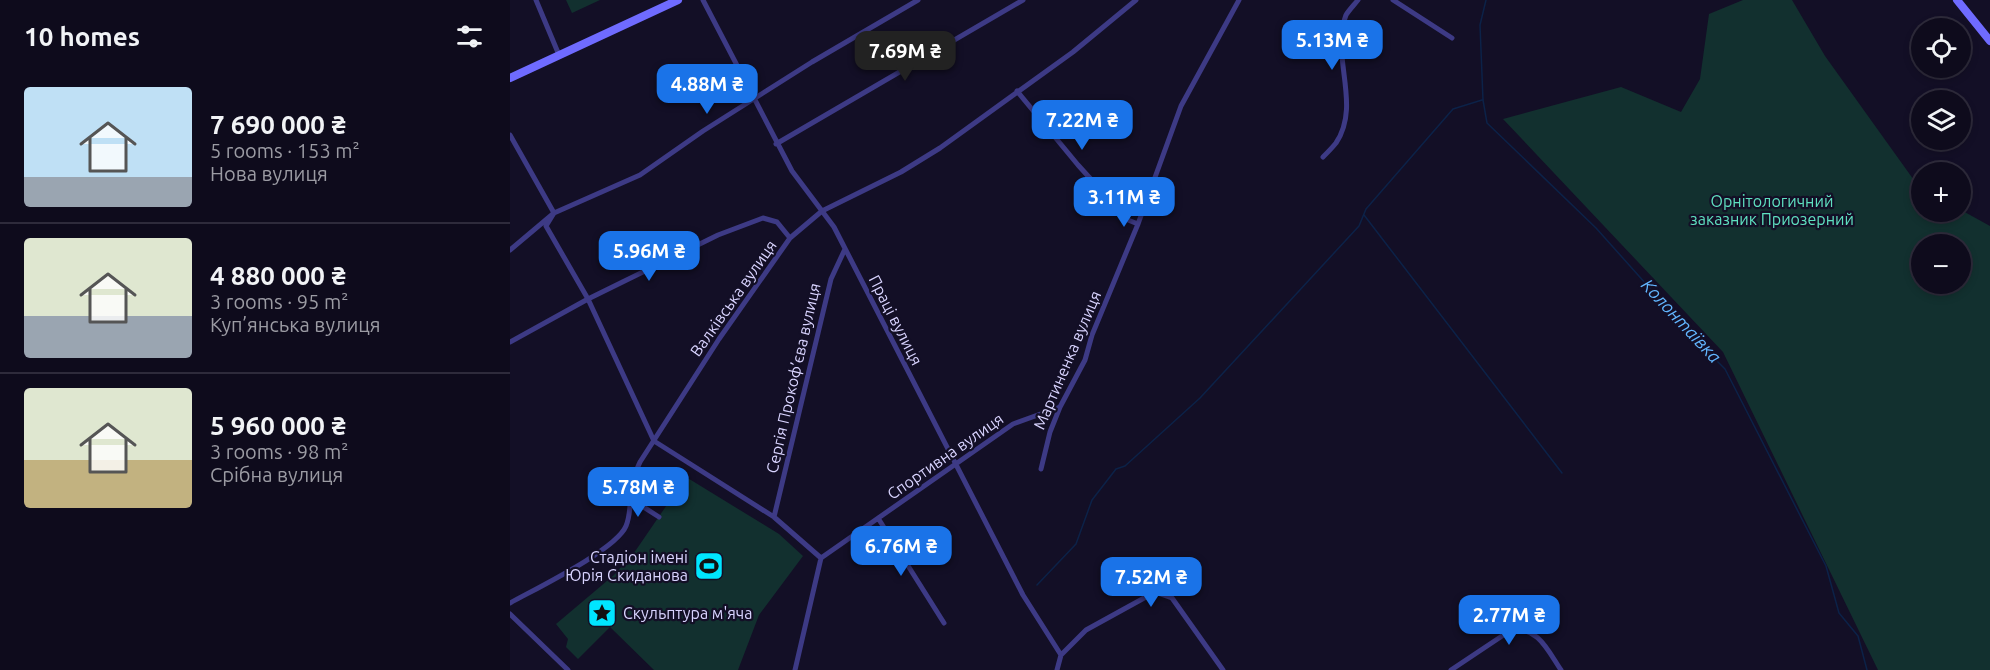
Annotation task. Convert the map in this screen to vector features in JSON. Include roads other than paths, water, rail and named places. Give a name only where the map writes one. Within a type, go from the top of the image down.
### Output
[{"type":"main road","points":[[510,78],[678,0]]},
{"type":"main road","points":[[1957,0],[1990,40]]},
{"type":"street","points":[[536,0],[559,55]]},
{"type":"street","name":"Праці вулиця","points":[[703,0],[776,144],[792,171],[834,227],[1023,595],[1061,655]]},
{"type":"street","points":[[510,250],[554,213],[640,175],[703,131],[812,62],[918,0]]},
{"type":"street","points":[[776,144],[1023,0]]},
{"type":"street","name":"Валківська вулиця","points":[[510,603],[609,544],[621,534],[626,526],[633,478],[640,462],[719,339],[790,238],[822,211],[901,172],[940,148],[1073,52],[1136,0]]},
{"type":"street","name":"Мартиненка вулиця","points":[[1041,469],[1050,432],[1060,407],[1085,360],[1092,335],[1138,224],[1181,105],[1239,0]]},
{"type":"street","points":[[1323,157],[1336,144],[1345,118],[1347,101],[1342,45],[1343,27],[1347,14],[1358,0]]},
{"type":"street","points":[[1393,0],[1452,38]]},
{"type":"street","points":[[1017,91],[1128,220],[1138,224]]},
{"type":"street","points":[[510,135],[554,213]]},
{"type":"street","points":[[554,213],[546,226],[588,299],[654,441],[774,517],[821,558],[795,670]]},
{"type":"street","points":[[510,342],[588,299],[718,235],[763,218],[777,222],[790,238]]},
{"type":"street","name":"Сергія Прокоф’єва вулиця","points":[[774,517],[831,279],[845,249]]},
{"type":"street","name":"Спортивна вулиця","points":[[821,558],[1013,424],[1060,407]]},
{"type":"street","points":[[630,499],[659,517]]},
{"type":"street","points":[[878,518],[944,623]]},
{"type":"street","points":[[1057,670],[1061,655],[1086,630],[1155,592],[1172,598],[1223,670]]},
{"type":"street","points":[[510,614],[568,670]]},
{"type":"street","points":[[1451,670],[1511,630],[1520,629],[1537,636],[1561,670]]},
{"type":"waterway","name":"Колонтаївка","points":[[1486,0],[1480,25],[1483,100],[1487,123],[1596,228],[1725,369],[1826,566],[1839,613],[1858,636],[1867,670]]},
{"type":"waterway","points":[[1037,585],[1076,544],[1092,500],[1116,469],[1125,466],[1200,398],[1359,226],[1366,209],[1453,109],[1482,100]]},
{"type":"waterway","points":[[1364,215],[1562,473]]},
{"type":"place","name":"Стадiон імені Юрія Скиданова","points":[[709,566]]},
{"type":"place","name":"Скульптура м'яча","points":[[602,613]]},
{"type":"park label","name":"Орнiтологичний заказник Приозерний","points":[[1772,210]]}]
